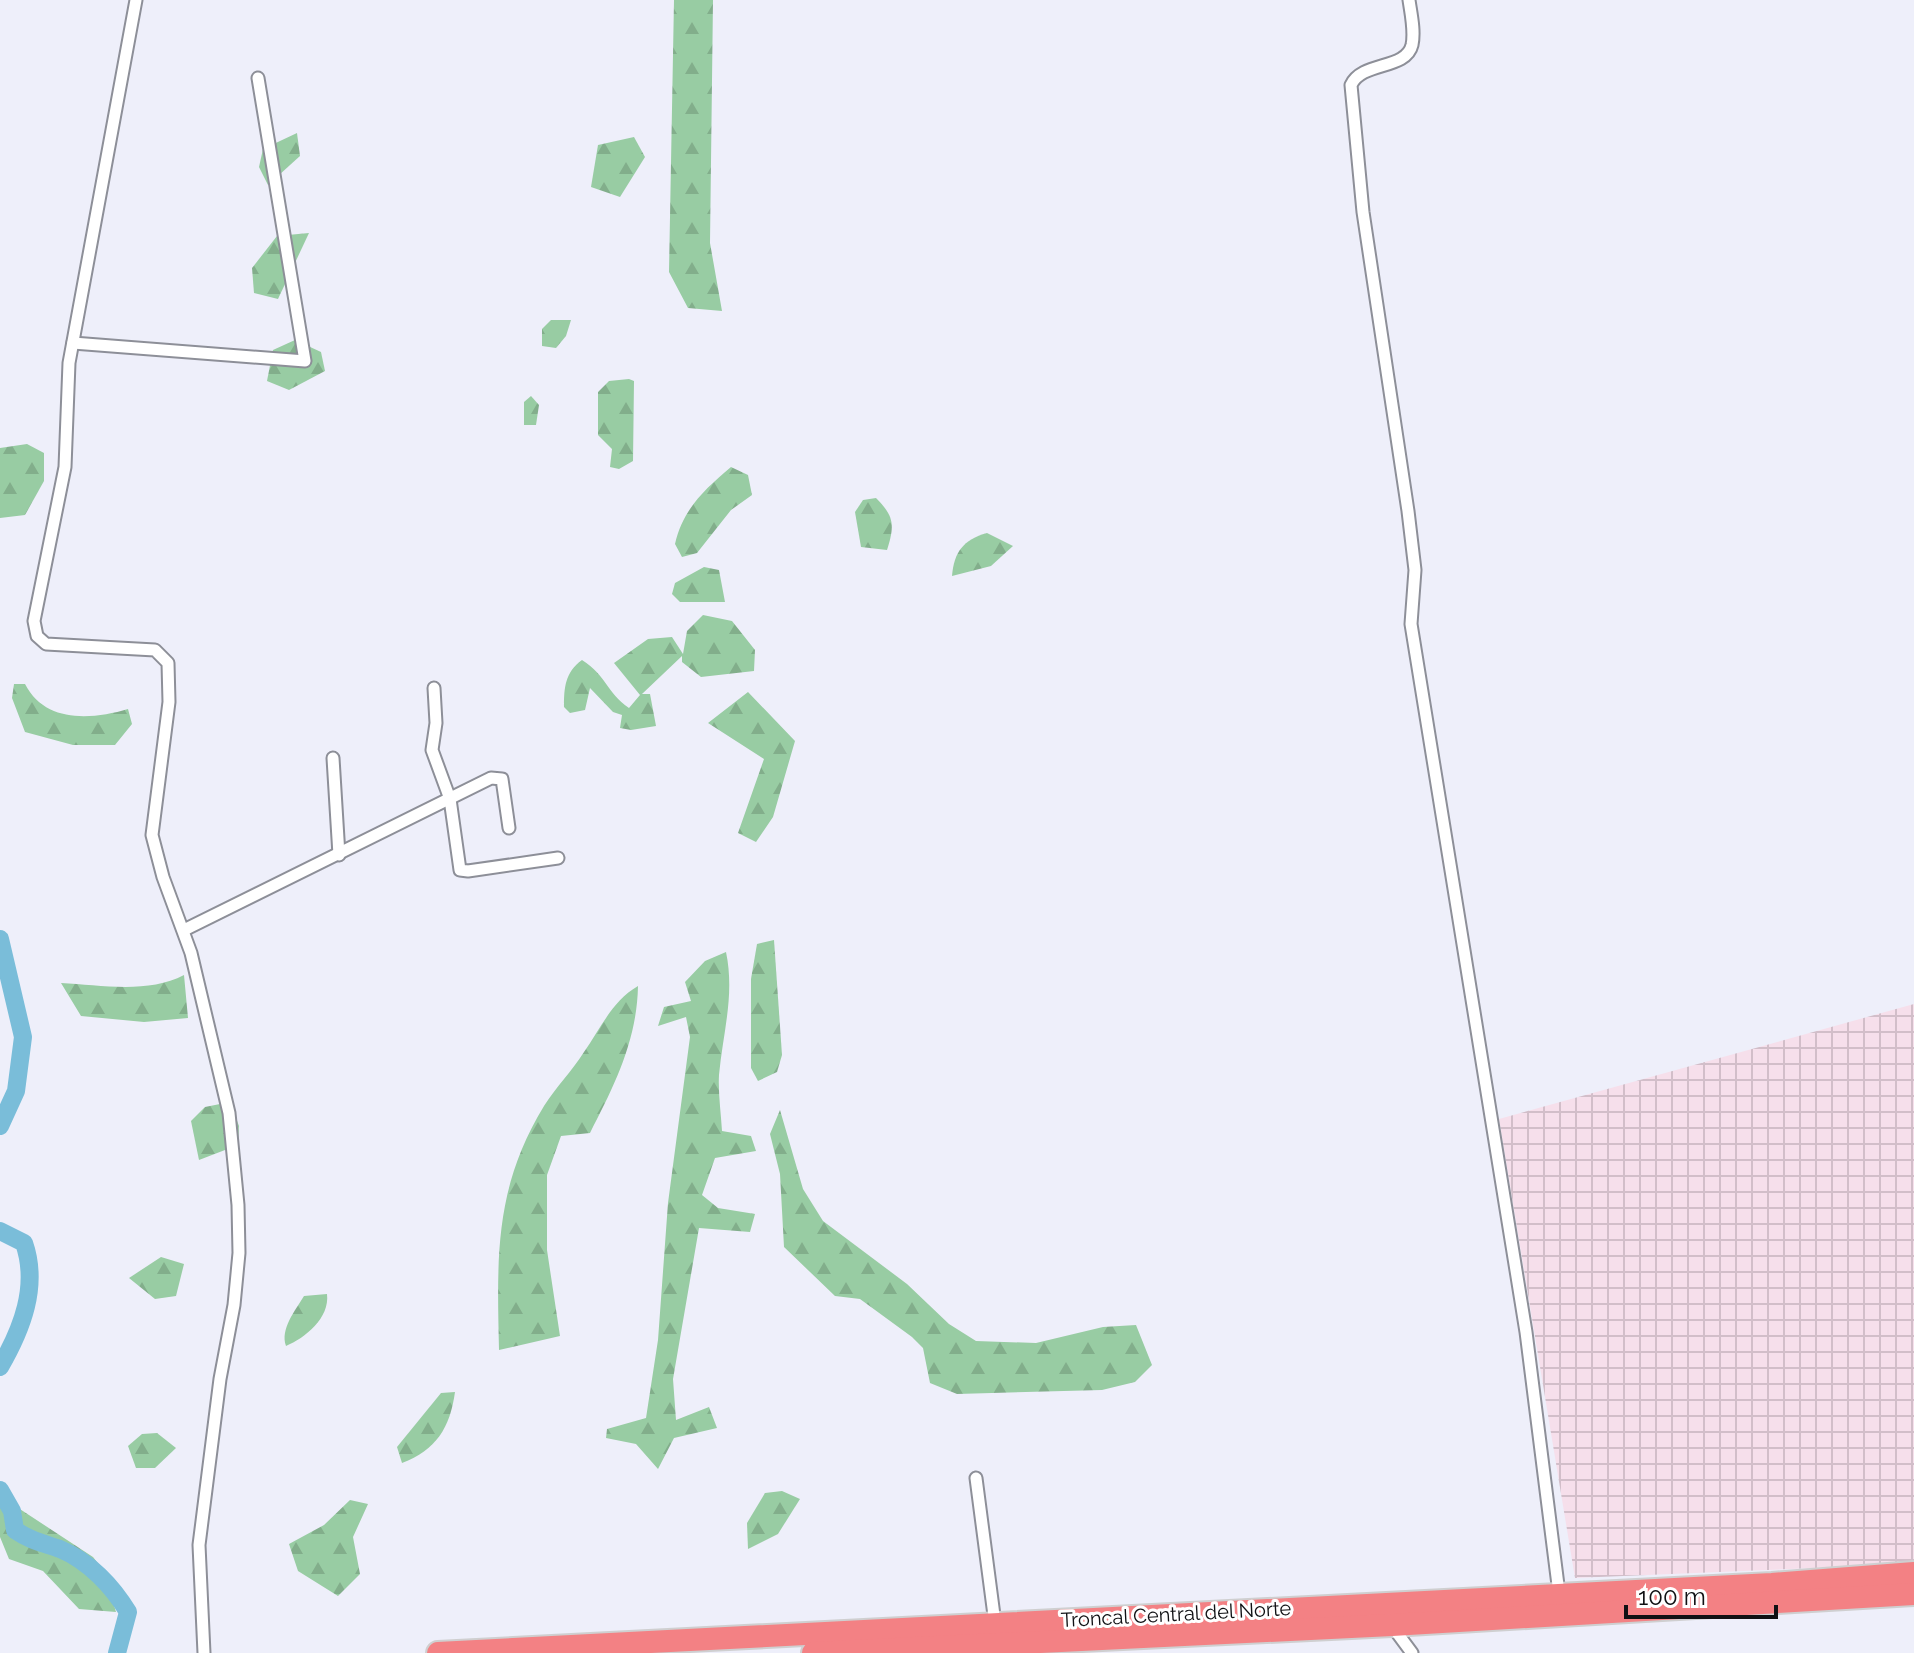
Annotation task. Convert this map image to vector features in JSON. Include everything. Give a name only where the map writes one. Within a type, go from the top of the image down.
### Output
[{"type":"highway","name":"Troncal Central del Norte","points":[[438,1653],[1914,1573]]},
{"type":"highway","name":"Troncal Central del Norte","points":[[813,1653],[1135,1646],[1392,1625],[1914,1594]]},
{"type":"street","points":[[136,0],[73,343],[65,467],[35,611],[35,630],[46,644],[155,650],[165,657],[169,702],[152,835],[163,877],[184,930],[229,1113],[236,1160],[239,1253],[199,1545],[204,1653]]},
{"type":"street","points":[[1409,0],[1413,36],[1409,52],[1403,58],[1362,72],[1351,85],[1355,152],[1410,525],[1415,570],[1411,624],[1526,1332],[1559,1593]]},
{"type":"street","points":[[73,343],[305,361],[258,78]]},
{"type":"street","points":[[434,688],[436,723],[432,750],[450,799],[460,870],[558,858]]},
{"type":"street","points":[[333,758],[339,855]]},
{"type":"street","points":[[184,930],[491,778],[502,779],[509,828]]},
{"type":"street","points":[[976,1478],[995,1623]]},
{"type":"street","points":[[1392,1625],[1412,1653]]},
{"type":"shaded area","points":[[1914,1004],[1914,1564],[1575,1578],[1499,1119]]},
{"type":"green space","points":[[674,0],[713,0],[710,243],[722,311],[688,308],[669,272]]},
{"type":"green space","points":[[297,133],[300,156],[268,185],[259,167],[263,149]]},
{"type":"green space","points":[[634,137],[645,157],[620,197],[591,187],[598,145]]},
{"type":"green space","points":[[309,233],[278,299],[254,293],[252,268],[277,236]]},
{"type":"green space","points":[[551,320],[571,320],[566,336],[556,348],[542,346],[542,329]]},
{"type":"green space","points":[[295,340],[321,352],[325,371],[289,390],[267,381],[273,350]]},
{"type":"green space","points":[[609,381],[634,381],[633,461],[619,469],[610,467],[612,449],[598,435],[598,392]]},
{"type":"green space","points":[[531,396],[539,405],[536,425],[524,425],[524,402]]},
{"type":"green space","points":[[27,444],[44,453],[44,481],[25,515],[0,518],[0,448]]},
{"type":"green space","points":[[731,467],[748,475],[752,495],[731,510],[697,553],[682,557],[675,544],[683,520],[704,492]]},
{"type":"green space","points":[[876,498],[890,516],[891,534],[887,550],[861,547],[855,512],[863,500]]},
{"type":"green space","points":[[987,533],[1013,546],[991,566],[952,576],[961,548]]},
{"type":"green space","points":[[704,567],[719,570],[725,602],[680,602],[672,594],[675,583]]},
{"type":"green space","points":[[703,615],[732,621],[755,650],[754,671],[701,677],[682,662],[682,656],[642,694],[650,694],[656,726],[631,730],[620,728],[622,715],[613,712],[590,688],[585,710],[570,713],[564,707],[567,681],[582,660],[629,708],[640,695],[614,663],[648,639],[672,637],[683,654],[687,631]]},
{"type":"green space","points":[[14,684],[25,684],[44,706],[70,715],[99,715],[128,709],[132,724],[115,745],[73,745],[25,732],[12,698]]},
{"type":"green space","points":[[748,692],[795,741],[773,817],[756,842],[738,833],[764,759],[708,723]]},
{"type":"green space","points":[[774,940],[782,1055],[777,1072],[758,1081],[751,1068],[751,979],[757,944]]},
{"type":"green space","points":[[726,952],[729,998],[719,1082],[722,1131],[751,1136],[756,1151],[715,1158],[702,1195],[718,1208],[755,1214],[750,1232],[699,1228],[673,1379],[676,1420],[709,1407],[717,1428],[674,1438],[658,1469],[636,1444],[606,1438],[607,1429],[646,1418],[658,1340],[668,1203],[690,1037],[686,1017],[658,1026],[664,1007],[691,1001],[685,982],[705,961]]},
{"type":"green space","points":[[184,975],[188,1018],[144,1022],[81,1016],[61,983],[140,986],[155,985]]},
{"type":"green space","points":[[638,986],[629,1044],[607,1098],[590,1133],[561,1136],[547,1175],[547,1250],[560,1336],[499,1350],[499,1254],[507,1195],[516,1166],[544,1106],[614,1007]]},
{"type":"green space","points":[[230,1102],[239,1126],[238,1145],[199,1160],[191,1121],[205,1107]]},
{"type":"green space","points":[[780,1110],[803,1189],[823,1221],[907,1284],[949,1324],[976,1341],[1036,1343],[1103,1327],[1136,1325],[1152,1365],[1135,1382],[1102,1390],[957,1394],[930,1383],[923,1348],[912,1337],[860,1299],[835,1296],[784,1247],[780,1174],[770,1134]]},
{"type":"green space","points":[[161,1257],[184,1264],[176,1296],[155,1299],[129,1278]]},
{"type":"green space","points":[[327,1294],[325,1311],[315,1326],[286,1346],[287,1327],[304,1296]]},
{"type":"green space","points":[[455,1392],[445,1427],[439,1436],[424,1451],[402,1463],[397,1447],[441,1393]]},
{"type":"green space","points":[[157,1433],[176,1448],[155,1468],[136,1468],[128,1446],[142,1434]]},
{"type":"green space","points":[[782,1491],[800,1499],[778,1534],[748,1549],[747,1523],[765,1493]]},
{"type":"green space","points":[[0,1496],[93,1557],[104,1571],[116,1612],[79,1609],[43,1571],[9,1559],[0,1537]]},
{"type":"green space","points":[[350,1500],[368,1504],[353,1537],[360,1574],[338,1596],[298,1571],[289,1544],[324,1525]]},
{"type":"waterway","points":[[0,939],[23,1037],[16,1091],[0,1126]]},
{"type":"waterway","points":[[0,1231],[24,1243],[30,1275],[26,1307],[0,1367]]},
{"type":"waterway","points":[[0,1490],[12,1511],[15,1530],[81,1560],[108,1584],[122,1603],[128,1612],[117,1653]]}]
